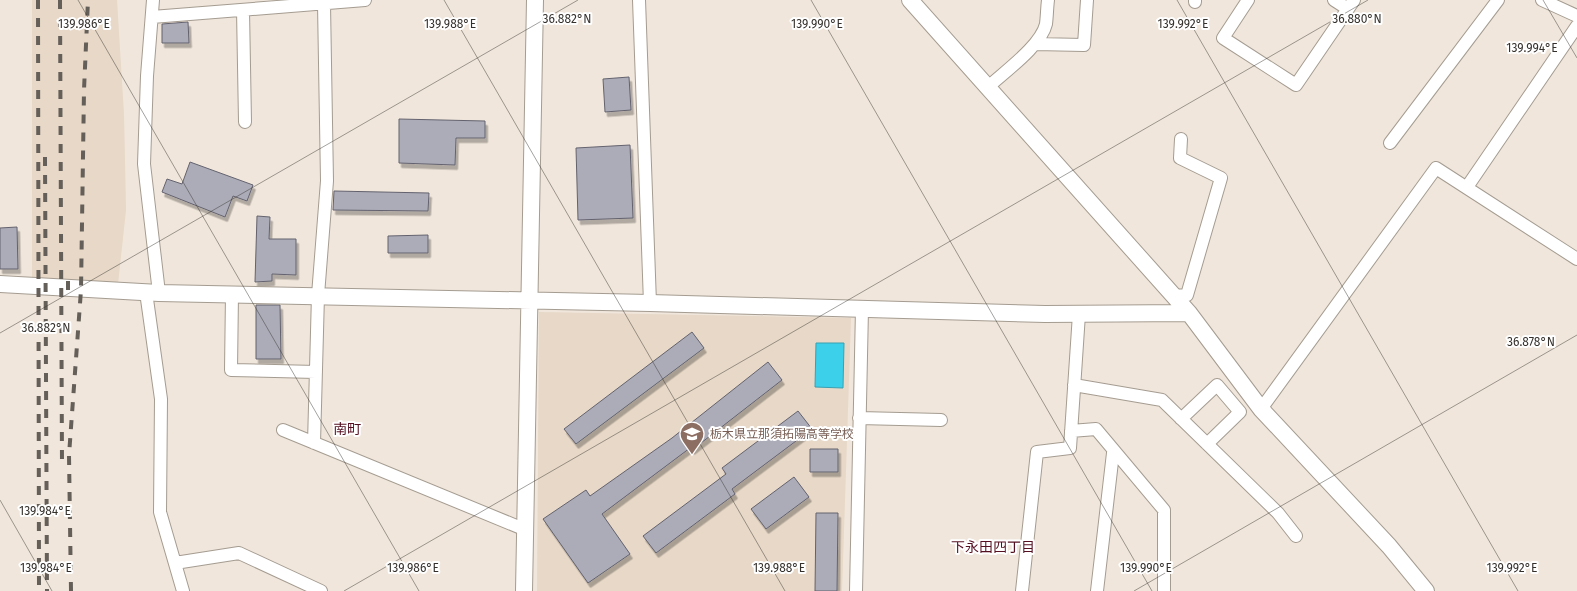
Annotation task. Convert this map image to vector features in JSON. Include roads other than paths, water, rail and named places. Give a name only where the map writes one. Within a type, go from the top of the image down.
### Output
[{"type":"street","points":[[153,0],[146,94],[144,164],[161,399],[160,512],[183,591]]},
{"type":"street","points":[[152,17],[365,0]]},
{"type":"street","points":[[524,591],[536,0]]},
{"type":"street","points":[[639,0],[650,303]]},
{"type":"street","points":[[910,0],[1189,313],[1260,409],[1388,546],[1426,591]]},
{"type":"street","points":[[987,88],[1035,44],[1046,25],[1048,0]]},
{"type":"street","points":[[1035,44],[1084,45],[1087,0]]},
{"type":"street","points":[[1248,0],[1223,38],[1296,85],[1351,4],[1334,0]]},
{"type":"street","points":[[1390,143],[1498,0]]},
{"type":"street","points":[[1542,0],[1577,16]]},
{"type":"street","points":[[314,442],[318,295],[327,181],[324,4]]},
{"type":"street","points":[[243,10],[245,122]]},
{"type":"street","points":[[1467,186],[1577,26]]},
{"type":"street","points":[[1174,296],[1187,295],[1221,178],[1180,158],[1181,139]]},
{"type":"street","points":[[1260,409],[1436,168],[1467,186],[1577,259]]},
{"type":"street","points":[[0,284],[153,293],[318,295],[1079,314],[1189,313]]},
{"type":"street","points":[[232,294],[231,370],[316,372]]},
{"type":"street","points":[[856,591],[862,309]]},
{"type":"street","points":[[1022,591],[1037,452],[1070,448],[1079,314]]},
{"type":"street","points":[[1074,385],[1162,400],[1278,513],[1296,536]]},
{"type":"street","points":[[1181,418],[1217,386],[1240,412],[1207,444]]},
{"type":"street","points":[[859,418],[941,420]]},
{"type":"street","points":[[1071,431],[1096,429],[1113,453],[1164,510],[1164,591]]},
{"type":"street","points":[[283,430],[526,530]]},
{"type":"street","points":[[1097,591],[1113,453]]},
{"type":"street","points":[[175,563],[239,553],[321,591]]},
{"type":"water","points":[[816,343],[844,343],[843,388],[815,387]]},
{"type":"railway","points":[[38,0],[39,591]]},
{"type":"railway","points":[[60,0],[62,465]]},
{"type":"railway","points":[[71,591],[69,455],[81,290],[84,90],[88,0]]},
{"type":"railway","points":[[45,157],[47,591]]},
{"type":"railway","points":[[68,281],[68,296]]},
{"type":"place","name":"栃木県立那須拓陽高等学校","points":[[692,455]]},
{"type":"district","name":"南町","points":[[347,429]]},
{"type":"district","name":"下永田四丁目","points":[[993,547]]}]
